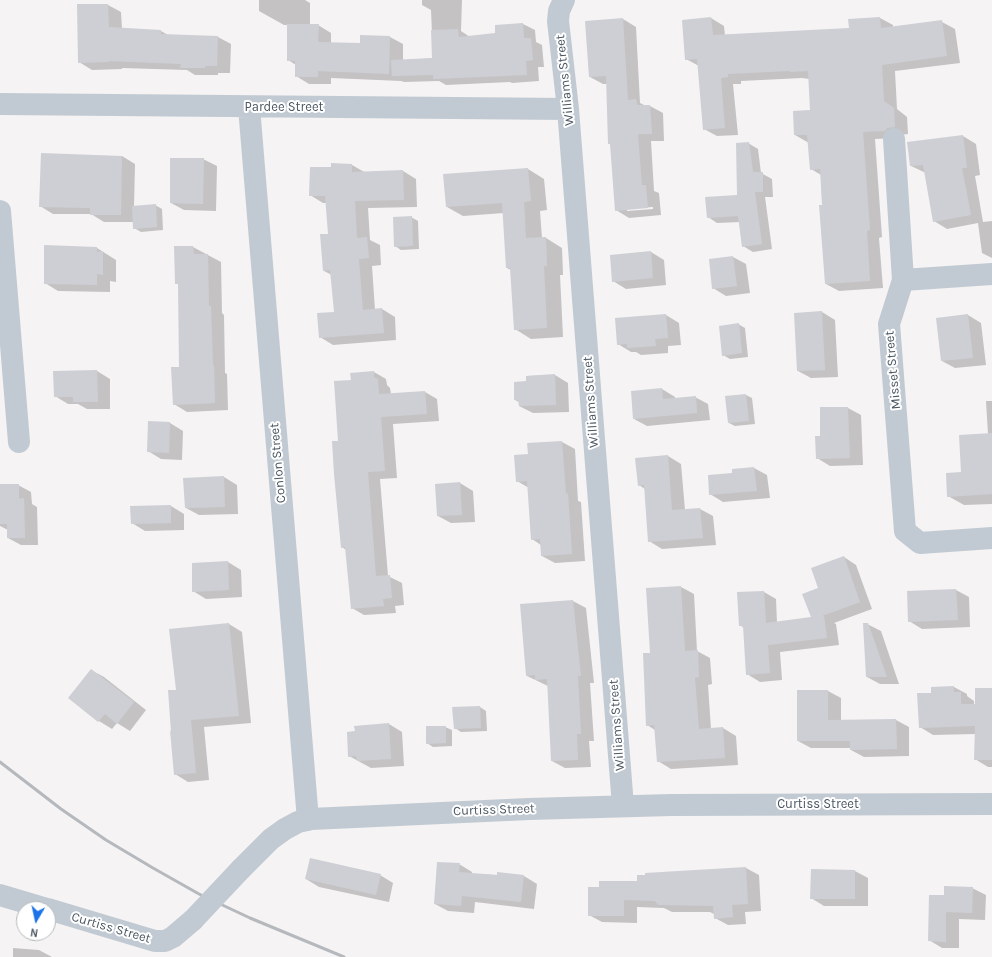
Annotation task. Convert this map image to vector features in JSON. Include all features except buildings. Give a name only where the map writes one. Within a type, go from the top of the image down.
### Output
[{"type":"street","name":"Williams Street","points":[[564,0],[559,11],[558,21],[568,109],[623,806]]},
{"type":"street","name":"Pardee Street","points":[[0,104],[568,109]]},
{"type":"street","name":"Conlon Street","points":[[249,107],[308,820]]},
{"type":"street","name":"Misset Street","points":[[894,139],[903,280],[889,324],[906,532],[920,543],[992,538]]},
{"type":"street","points":[[0,210],[19,442]]},
{"type":"street","points":[[903,280],[992,274]]},
{"type":"street","name":"Curtiss Street","points":[[56,912],[148,940],[160,941],[170,948],[179,933],[271,839],[298,822],[308,820],[386,814],[623,806],[992,804]]},
{"type":"street","name":"Curtiss Street","points":[[0,895],[20,901]]},
{"type":"railway","points":[[0,762],[61,809],[106,840],[153,868],[199,894],[250,918],[344,957]]}]
